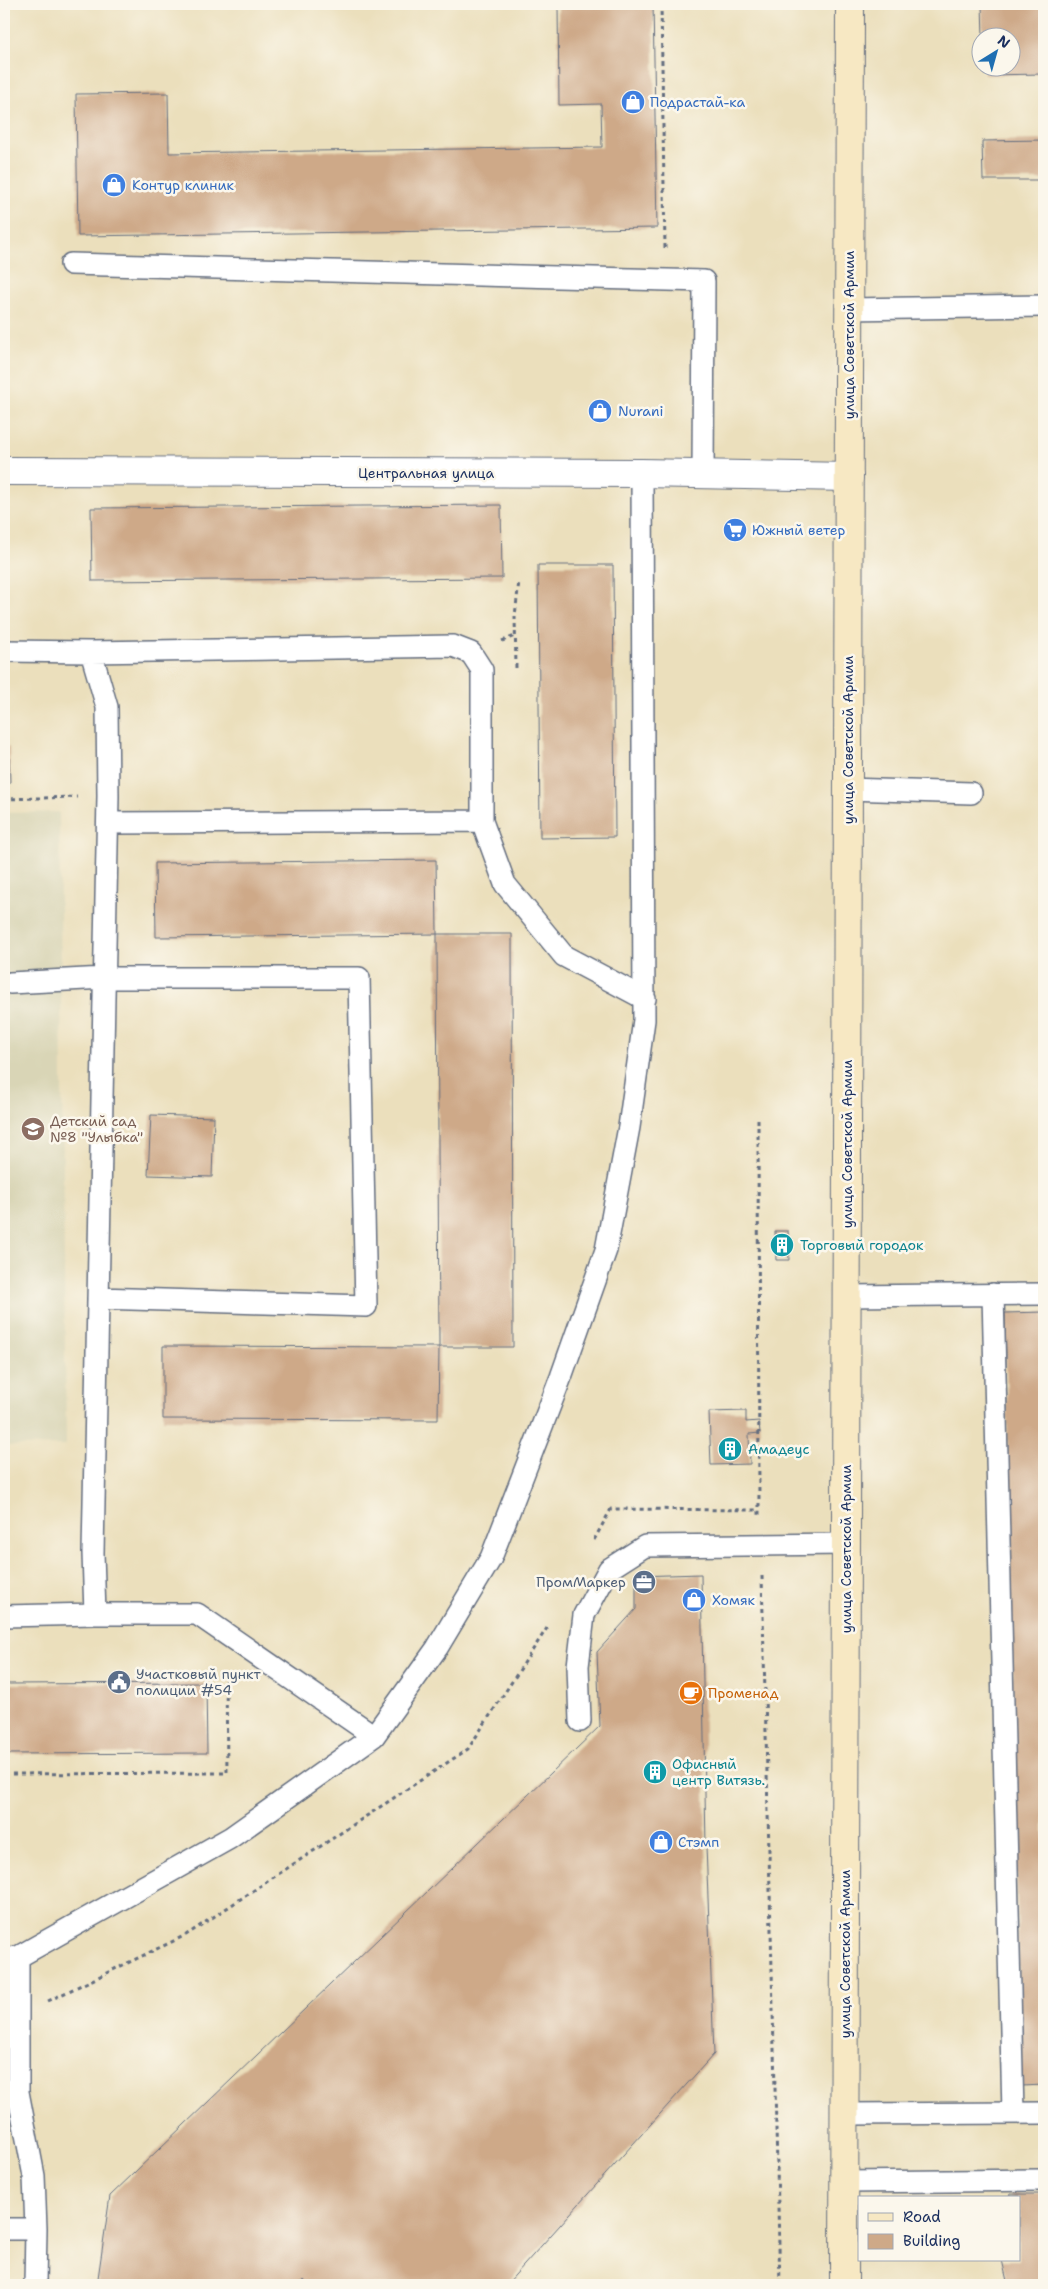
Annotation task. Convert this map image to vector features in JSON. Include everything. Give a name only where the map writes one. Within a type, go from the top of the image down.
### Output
[{"type":"main road","name":"улица Советской Армии","points":[[844,2285],[850,4]]},
{"type":"street","name":"Центральная улица","points":[[4,471],[642,473],[849,477]]},
{"type":"lane","points":[[71,264],[704,281],[703,474]]},
{"type":"lane","points":[[849,309],[1044,306]]},
{"type":"lane","points":[[35,2285],[36,2229],[34,2176],[18,2092],[17,2017],[11,1958],[230,1838],[374,1736],[437,1648],[492,1558],[562,1377],[606,1250],[629,1127],[644,1020],[645,999],[642,473]]},
{"type":"lane","points":[[4,651],[91,652],[453,646],[471,653],[482,670],[482,822],[504,884],[564,956],[645,999]]},
{"type":"lane","points":[[91,652],[106,707],[108,796],[93,1553],[95,1614]]},
{"type":"lane","points":[[848,789],[971,793]]},
{"type":"lane","points":[[108,823],[482,822]]},
{"type":"lane","points":[[10,983],[105,978],[359,978],[366,1306],[98,1298]]},
{"type":"lane","points":[[993,1294],[1012,2113]]},
{"type":"lane","points":[[847,1296],[1044,1294]]},
{"type":"lane","points":[[580,1721],[578,1666],[584,1615],[610,1569],[645,1546],[846,1544]]},
{"type":"lane","points":[[4,1616],[197,1614],[374,1736]]},
{"type":"lane","points":[[845,2114],[1044,2113]]},
{"type":"lane","points":[[845,2182],[1044,2180]]},
{"type":"lane","points":[[4,2229],[36,2229]]},
{"type":"path","points":[[660,4],[665,280]]},
{"type":"path","points":[[4,799],[108,796]]},
{"type":"path","points":[[758,1119],[759,1510],[780,2285]]},
{"type":"path","points":[[592,1544],[611,1509],[759,1510]]},
{"type":"path","points":[[17,2017],[186,1934],[468,1750],[551,1622]]},
{"type":"path","points":[[4,1774],[227,1773],[226,1662]]},
{"type":"shaded area","name":"Детский сад №8 \"Улыбка\"","points":[[59,812],[66,1445],[4,1446],[4,813]]},
{"type":"building","points":[[558,4],[653,4],[657,228],[78,236],[76,94],[168,93],[169,153],[602,147],[601,104],[559,105]]},
{"type":"building","points":[[982,4],[1044,4],[1044,74],[1020,74],[1020,28],[983,28]]},
{"type":"building","points":[[1044,140],[1044,180],[983,180],[982,141]]},
{"type":"building","points":[[501,505],[502,578],[92,581],[91,508]]},
{"type":"building","points":[[538,565],[613,565],[615,837],[540,838]]},
{"type":"building","points":[[4,747],[9,747],[10,783],[4,783]]},
{"type":"building","points":[[436,860],[437,934],[156,937],[155,863]]},
{"type":"building","points":[[437,934],[512,934],[513,1347],[439,1347]]},
{"type":"building","points":[[151,1115],[214,1117],[212,1177],[148,1175]]},
{"type":"building","name":"Торговый городок","points":[[775,1231],[788,1231],[789,1260],[776,1260]]},
{"type":"building","points":[[1044,1312],[1044,2085],[1021,2086],[1005,1313]]},
{"type":"building","points":[[163,1346],[439,1347],[438,1420],[163,1419]]},
{"type":"building","name":"Амадеус","points":[[746,1411],[746,1422],[759,1421],[760,1433],[749,1434],[750,1464],[711,1465],[709,1412]]},
{"type":"building","points":[[701,1574],[706,1846],[714,2054],[506,2285],[308,2285],[304,2280],[296,2285],[97,2285],[110,2196],[600,1726],[597,1652],[636,1609],[636,1576]]},
{"type":"building","points":[[206,1683],[207,1753],[4,1754],[4,1684]]},
{"type":"building","points":[[1011,2194],[1044,2194],[1044,2285],[1008,2285],[1002,2262],[1020,2262],[1020,2196],[1010,2196]]},
{"type":"place","name":"Подрастай-ка","points":[[633,102]]},
{"type":"place","name":"Контур клиник","points":[[114,185]]},
{"type":"place","name":"Nurani","points":[[600,411]]},
{"type":"place","name":"Южный ветер","points":[[735,530]]},
{"type":"place","name":"Детский сад №8 \"Улыбка\"","points":[[33,1129]]},
{"type":"place","name":"Торговый городок","points":[[782,1245]]},
{"type":"place","name":"Амадеус","points":[[730,1449]]},
{"type":"place","name":"ПромМаркер","points":[[644,1582]]},
{"type":"place","name":"Хомяк","points":[[694,1600]]},
{"type":"place","name":"Участковый пункт полиции #54","points":[[119,1682]]},
{"type":"place","name":"Променад","points":[[691,1693]]},
{"type":"place","name":"Офисный центр Витязь.","points":[[655,1772]]},
{"type":"place","name":"Стэмп","points":[[661,1842]]}]
